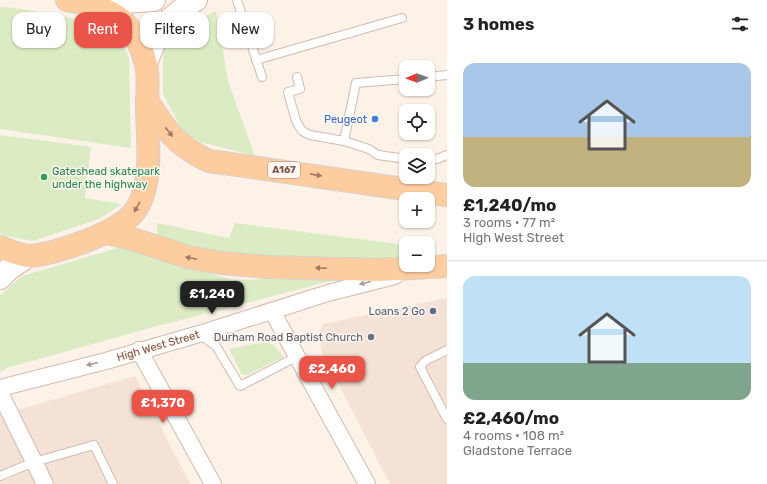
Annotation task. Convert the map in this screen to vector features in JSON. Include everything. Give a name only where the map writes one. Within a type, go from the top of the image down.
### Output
[{"type":"main road","points":[[67,0],[91,4],[154,0]]},
{"type":"main road","points":[[0,278],[9,269],[28,256],[56,250],[106,233],[131,217],[144,192],[148,171],[146,64],[154,40],[163,26],[174,14],[196,0]]},
{"type":"main road","points":[[91,4],[114,14],[126,24],[138,44],[146,64]]},
{"type":"main road","name":"A167","points":[[147,100],[180,145],[191,153],[209,161],[447,195]]},
{"type":"main road","points":[[106,233],[129,238],[188,257],[221,263],[268,267],[379,270],[438,267]]},
{"type":"main road","points":[[0,247],[28,256]]},
{"type":"street","name":"High West Street","points":[[0,388],[199,334],[328,293],[438,267]]},
{"type":"street","points":[[272,311],[367,484]]},
{"type":"street","points":[[140,350],[213,484]]},
{"type":"street","points":[[0,393],[45,484]]},
{"type":"lane","points":[[237,0],[262,77]]},
{"type":"lane","points":[[256,60],[402,18]]},
{"type":"lane","points":[[435,76],[447,75]]},
{"type":"lane","points":[[298,77],[300,89],[288,92],[296,122],[302,131],[310,135],[344,141],[368,149],[378,155],[399,158]]},
{"type":"lane","points":[[344,141],[356,84],[399,80]]},
{"type":"lane","points":[[435,159],[447,155]]},
{"type":"lane","points":[[199,334],[216,346],[240,386],[298,356]]},
{"type":"lane","points":[[447,350],[426,361],[420,367],[447,419]]},
{"type":"lane","points":[[0,476],[34,462],[94,445],[113,484]]},
{"type":"shaded area","points":[[447,298],[447,484],[390,484],[321,350],[320,334],[323,324]]},
{"type":"shaded area","points":[[135,376],[190,484],[0,484],[0,415]]},
{"type":"green space","points":[[0,7],[38,12],[12,12],[12,48],[66,48],[66,17],[74,19],[74,48],[124,48],[129,57],[131,148],[0,129]]},
{"type":"green space","points":[[216,11],[217,48],[222,48],[228,81],[255,156],[200,142],[182,130],[163,94],[163,48],[209,48],[209,14]]},
{"type":"green space","name":"Gateshead skatepark under the highway","points":[[0,135],[91,147],[85,198],[122,204],[99,219],[33,241],[5,236],[0,233]]},
{"type":"green space","points":[[157,223],[229,238],[235,223],[399,244],[399,259],[248,257],[187,247],[157,235]]},
{"type":"green space","points":[[121,247],[233,280],[346,277],[150,328],[7,368],[0,372],[0,295],[22,276]]},
{"type":"green space","points":[[265,342],[274,345],[284,357],[247,375],[242,375],[229,349]]},
{"type":"place","name":"Peugeot","points":[[375,119]]},
{"type":"place","name":"Gateshead skatepark under the highway","points":[[44,177]]},
{"type":"place","name":"Loans 2 Go","points":[[433,311]]},
{"type":"place","name":"Durham Road Baptist Church","points":[[371,337]]}]
